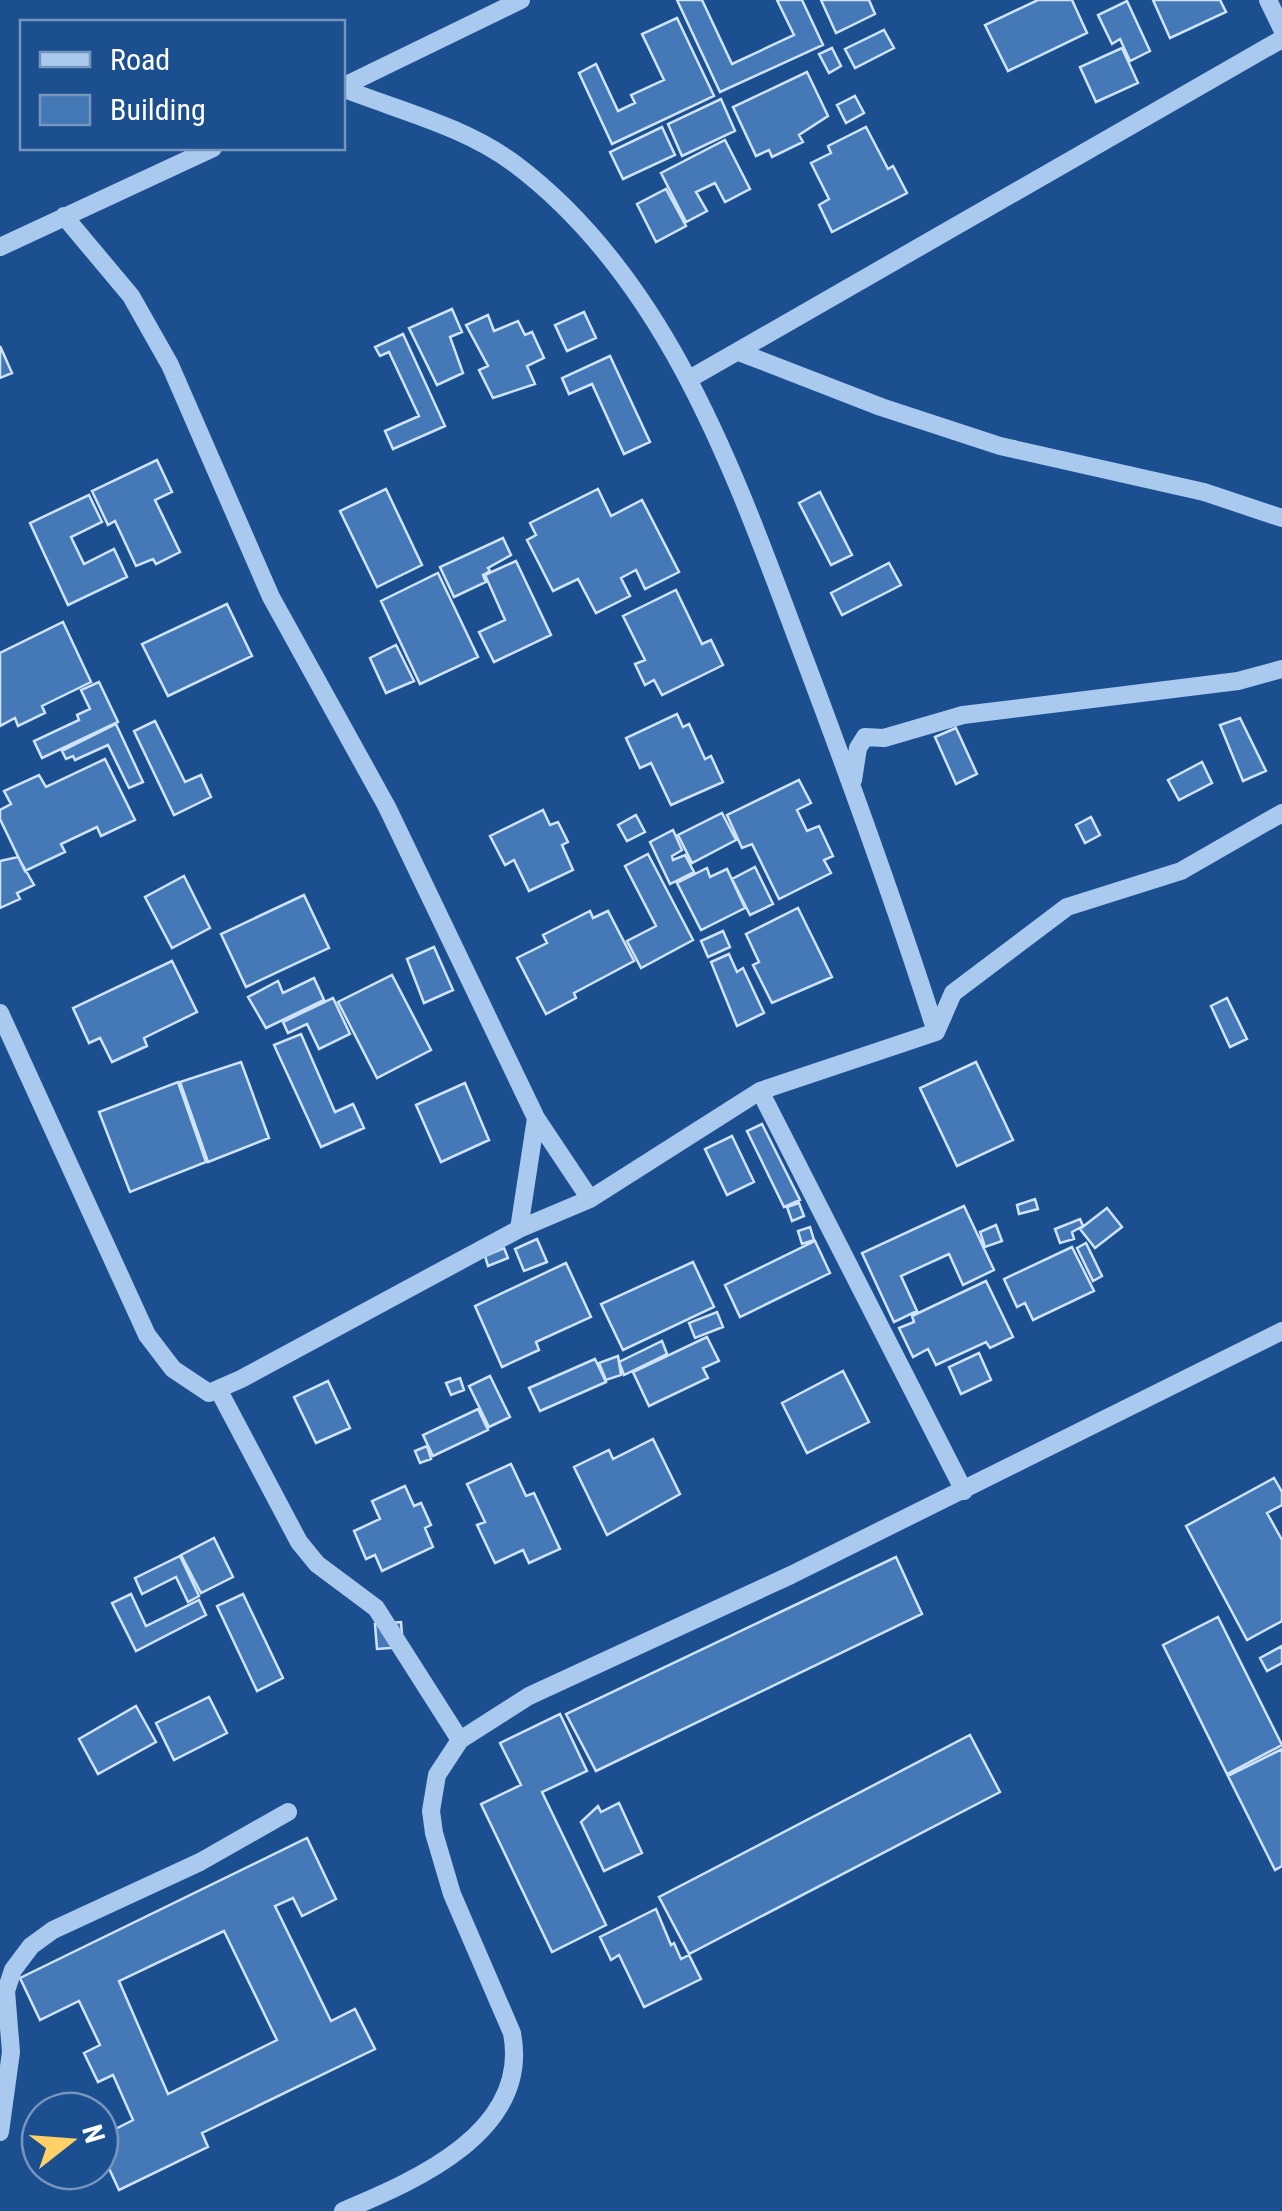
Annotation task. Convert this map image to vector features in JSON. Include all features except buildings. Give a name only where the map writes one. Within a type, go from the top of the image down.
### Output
[{"type":"street","points":[[345,87],[521,0]]},
{"type":"street","points":[[1268,0],[1282,29]]},
{"type":"street","points":[[691,378],[1282,39]]},
{"type":"street","points":[[345,89],[486,145],[544,188],[617,272],[691,378],[734,473],[852,786],[936,1032]]},
{"type":"street","points":[[0,247],[209,150]]},
{"type":"street","points":[[64,216],[132,296],[170,365],[271,597],[387,807],[536,1118],[590,1199]]},
{"type":"street","points":[[739,352],[881,407],[1000,446],[1204,492],[1282,518]]},
{"type":"street","points":[[852,786],[858,748],[866,737],[884,738],[963,716],[1238,681],[1282,669]]},
{"type":"street","points":[[0,1013],[147,1336],[173,1369],[195,1388],[219,1391],[519,1229],[590,1199],[760,1091],[936,1032],[953,993],[1068,908],[1181,871],[1282,813]]},
{"type":"street","points":[[760,1091],[964,1491]]},
{"type":"street","points":[[519,1229],[536,1118]]},
{"type":"street","points":[[344,2211],[423,2176],[462,2149],[498,2109],[516,2056],[512,2033],[442,1869],[434,1834],[431,1811],[437,1775],[460,1740],[529,1696],[964,1491],[1282,1330]]},
{"type":"street","points":[[219,1391],[299,1542],[317,1564],[376,1608],[460,1740]]},
{"type":"street","points":[[0,2132],[11,2052],[3,1988],[31,1946],[54,1930],[200,1862],[288,1812]]}]
